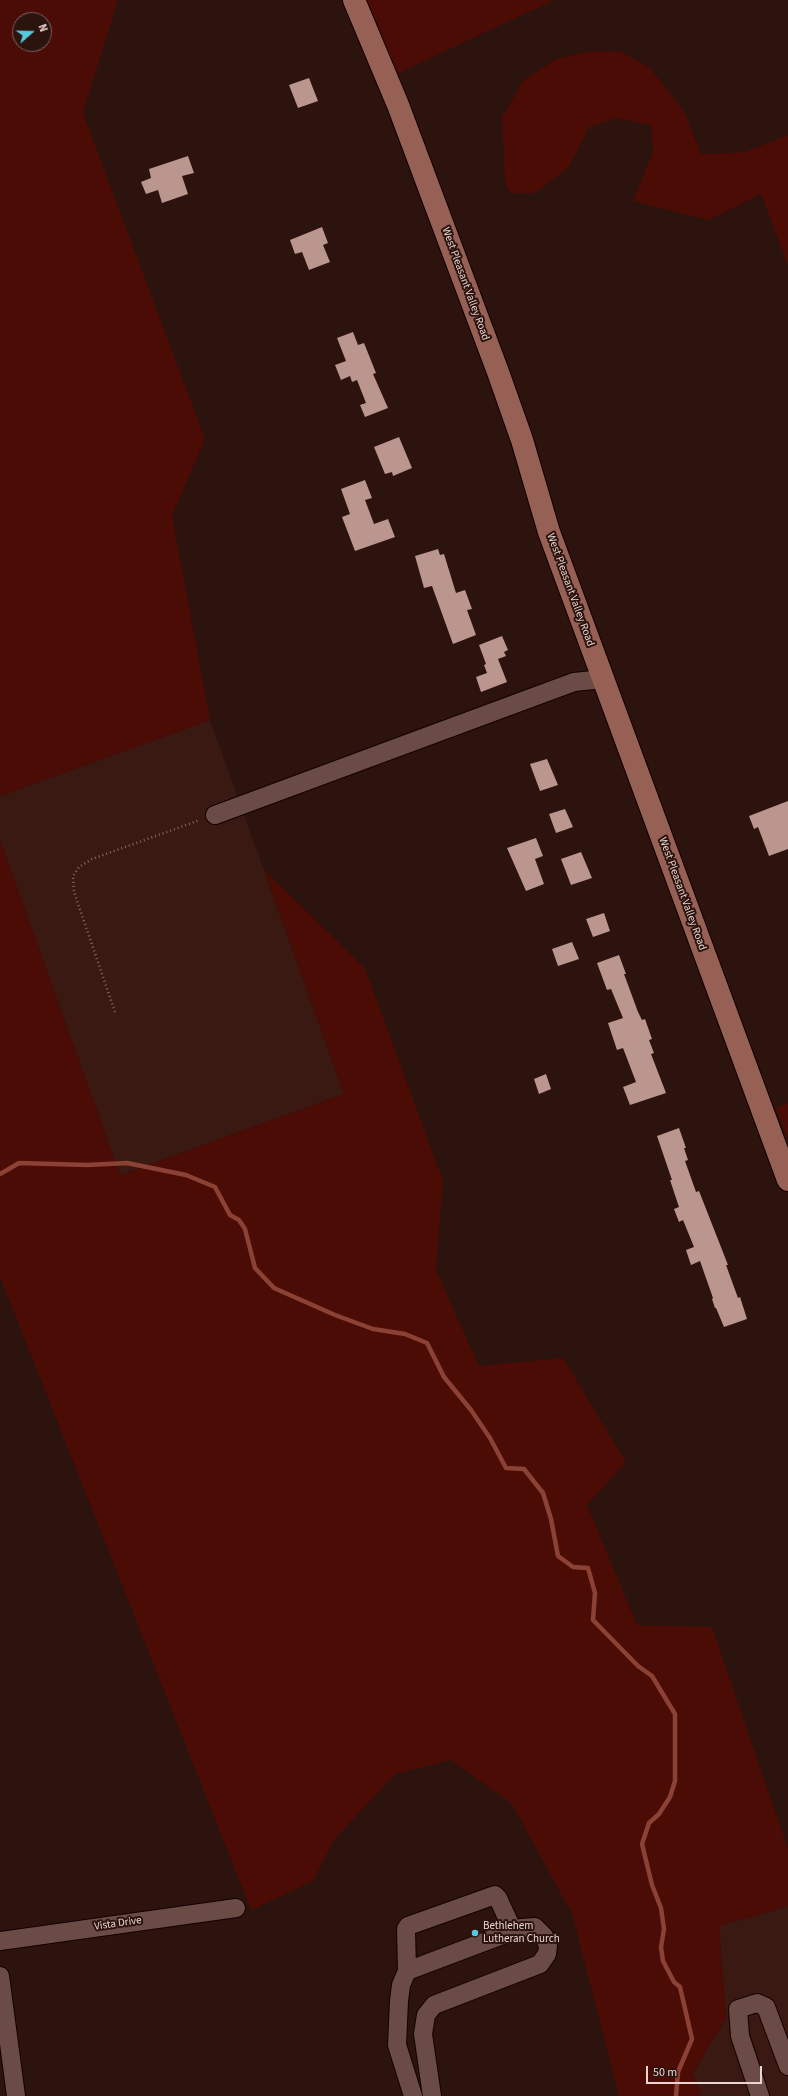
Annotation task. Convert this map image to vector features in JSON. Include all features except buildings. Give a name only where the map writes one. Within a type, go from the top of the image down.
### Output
[{"type":"main road","name":"West Pleasant Valley Road","points":[[354,0],[398,106],[498,372],[522,440],[549,532],[788,1180]]},
{"type":"street","points":[[215,815],[574,682],[603,679]]},
{"type":"street","points":[[413,2096],[397,2045],[401,1985],[407,1971],[406,1929],[408,1926],[495,1895],[498,1898],[513,1931]]},
{"type":"street","name":"Vista Drive","points":[[0,1941],[236,1908]]},
{"type":"street","points":[[407,1971],[513,1931],[535,1927],[544,1936],[548,1946],[547,1954],[540,1964],[434,2005],[426,2015],[423,2034],[432,2096]]},
{"type":"street","points":[[0,1976],[16,2096]]},
{"type":"street","points":[[399,2001],[426,2015]]},
{"type":"street","points":[[760,2096],[740,2036],[738,2009],[757,2003],[766,2007],[788,2066]]},
{"type":"path","points":[[115,1012],[74,892],[73,876],[79,867],[92,859],[215,815]]},
{"type":"shaded area","points":[[0,0],[118,0],[83,113],[205,439],[172,516],[210,720],[0,796]]},
{"type":"shaded area","points":[[365,0],[554,0],[392,76]]},
{"type":"shaded area","points":[[620,51],[650,68],[684,111],[701,154],[745,152],[788,135],[788,265],[761,194],[709,220],[633,201],[653,152],[651,125],[616,118],[589,127],[569,167],[535,193],[511,193],[505,183],[502,117],[524,80],[556,59],[586,52]]},
{"type":"shaded area","points":[[210,720],[344,1094],[120,1175],[0,840],[0,796]]},
{"type":"shaded area","points":[[0,840],[120,1175],[344,1094],[264,870],[365,968],[443,1181],[436,1270],[479,1366],[563,1358],[626,1462],[587,1505],[637,1625],[712,1627],[788,1849],[788,1906],[719,1926],[726,2018],[693,2073],[701,2096],[619,2096],[572,1914],[512,1804],[451,1760],[395,1774],[334,1840],[313,1881],[251,1910],[0,1277]]},
{"type":"shaded area","points":[[788,1103],[788,1140],[776,1108]]},
{"type":"shaded area","points":[[788,1906],[788,2096],[701,2096],[693,2073],[726,2018],[719,1926]]},
{"type":"waterway","points":[[0,1174],[19,1163],[87,1165],[127,1163],[186,1175],[215,1187],[230,1215],[239,1220],[245,1229],[255,1268],[274,1288],[335,1315],[373,1329],[405,1334],[427,1343],[444,1377],[471,1410],[490,1438],[506,1468],[524,1469],[543,1493],[551,1519],[558,1556],[573,1567],[588,1568],[595,1593],[593,1620],[638,1666],[652,1676],[675,1714],[675,1781],[670,1797],[659,1814],[649,1823],[642,1844],[652,1885],[661,1908],[664,1929],[661,1947],[663,1961],[674,1982],[680,1987],[692,2039],[678,2072],[676,2096]]},
{"type":"place","name":"Bethlehem Lutheran Church","points":[[475,1933]]}]
